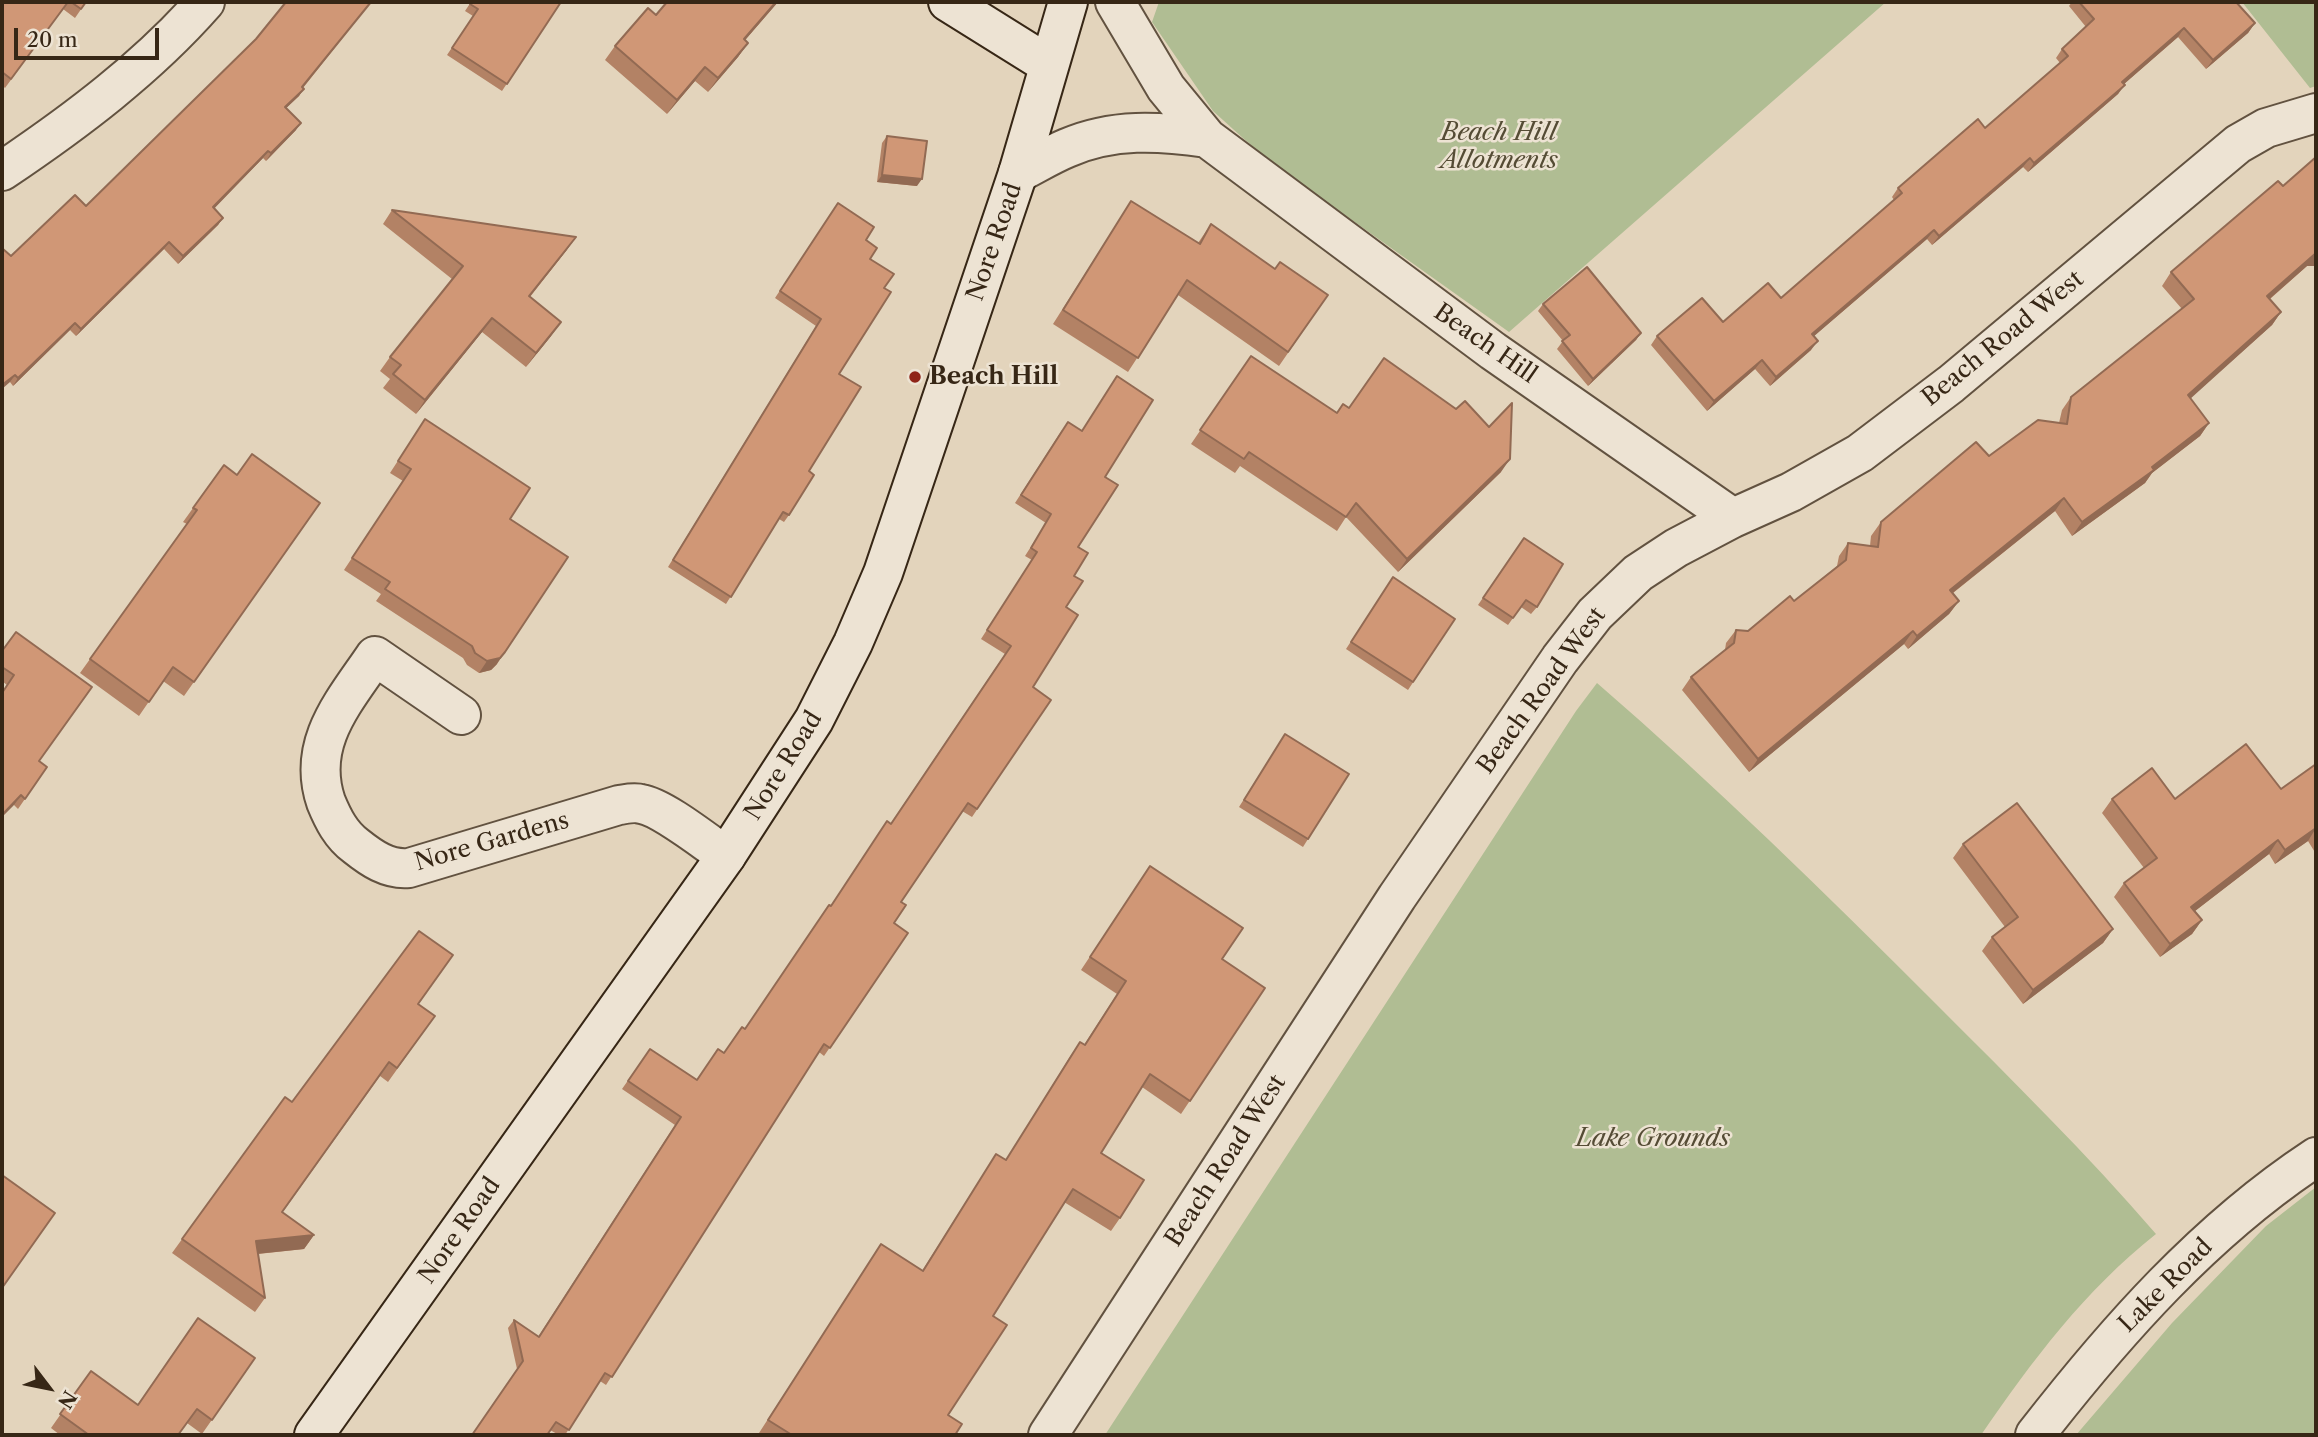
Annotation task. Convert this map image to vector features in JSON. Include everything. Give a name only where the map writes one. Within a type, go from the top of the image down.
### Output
[{"type":"street","points":[[2,171],[127,79],[166,44],[205,2]]},
{"type":"street","points":[[948,2],[1049,65]]},
{"type":"street","name":"Nore Road","points":[[314,1435],[726,856],[814,720],[853,643],[883,573],[1018,173],[1068,2]]},
{"type":"street","name":"Beach Hill","points":[[1115,2],[1166,88],[1207,138],[1482,343],[1733,517]]},
{"type":"street","name":"Beach Road West","points":[[1048,1435],[1390,909],[1560,659],[1595,614],[1638,573],[1676,548],[1733,517],[1791,492],[1860,453],[1951,384],[2238,144],[2266,128],[2316,113]]},
{"type":"street","name":"Beach Hill","points":[[1018,173],[1068,147],[1120,133],[1162,131],[1207,138]]},
{"type":"street","name":"Nore Gardens","points":[[461,715],[375,656],[342,705],[325,737],[320,754],[319,771],[323,793],[331,814],[347,839],[381,863],[392,867],[409,867],[619,805],[642,804],[658,810],[726,856]]},
{"type":"street","name":"Lake Road","points":[[2035,1435],[2094,1360],[2201,1247],[2284,1178],[2316,1157]]},
{"type":"green space","name":"Beach Hill Allotments","points":[[1159,2],[1886,2],[1509,332],[1276,166],[1213,111],[1152,22]]},
{"type":"green space","points":[[2242,2],[2316,2],[2316,86],[2310,88]]},
{"type":"green space","name":"Lake Grounds","points":[[1597,683],[1727,800],[1853,922],[2048,1117],[2156,1234],[2106,1279],[2061,1328],[1981,1435],[1105,1435],[1576,711]]},
{"type":"green space","points":[[2316,1187],[2316,1435],[2076,1435],[2172,1323],[2266,1226]]},
{"type":"building","points":[[2,2],[68,2],[11,79],[2,72]]},
{"type":"building","points":[[71,2],[86,2],[81,9]]},
{"type":"building","points":[[286,2],[371,2],[302,87],[304,89],[285,107],[301,123],[271,153],[268,151],[213,207],[223,218],[183,256],[169,242],[81,329],[75,323],[18,378],[15,375],[2,385],[2,250],[11,256],[75,195],[86,206],[256,39]]},
{"type":"building","points":[[561,2],[507,84],[452,48],[478,9],[470,4]]},
{"type":"building","points":[[667,2],[776,2],[744,39],[748,43],[718,78],[705,67],[677,100],[615,46],[648,8],[656,15]]},
{"type":"building","points":[[2079,2],[2236,2],[2255,23],[2213,60],[2184,28],[2122,82],[2125,85],[2034,163],[2030,158],[1939,236],[1934,230],[1812,334],[1818,341],[1776,377],[1762,360],[1714,401],[1657,336],[1702,298],[1723,322],[1768,283],[1781,298],[1902,193],[1898,188],[1978,119],[1985,128],[2068,56],[2062,49],[2094,19]]},
{"type":"building","points":[[887,136],[927,141],[922,179],[882,175]]},
{"type":"building","points":[[2316,157],[2316,253],[2267,296],[2281,312],[2188,395],[2209,423],[2152,467],[2154,470],[2082,522],[2064,498],[1950,590],[1959,601],[1917,636],[1913,631],[1758,759],[1691,677],[1734,643],[1736,630],[1748,631],[1790,596],[1794,601],[1846,560],[1848,543],[1878,547],[1881,522],[1976,442],[1989,456],[2038,420],[2067,424],[2071,397],[2194,299],[2171,272],[2278,181],[2283,186]]},
{"type":"building","points":[[1131,201],[1200,244],[1211,224],[1275,269],[1280,262],[1328,295],[1288,352],[1187,280],[1138,358],[1063,310]]},
{"type":"building","points":[[838,203],[874,227],[866,240],[877,248],[870,259],[894,274],[884,288],[891,292],[839,374],[861,387],[809,471],[814,475],[789,515],[783,512],[731,597],[673,560],[821,319],[780,291]]},
{"type":"building","points":[[392,210],[576,237],[529,296],[561,322],[536,353],[492,318],[425,400],[393,374],[401,365],[390,357],[463,266]]},
{"type":"building","points":[[1587,267],[1641,333],[1593,379],[1562,341],[1570,335],[1543,304]]},
{"type":"building","points":[[1251,356],[1337,413],[1343,404],[1349,408],[1384,358],[1456,409],[1465,401],[1489,427],[1512,403],[1510,459],[1407,559],[1356,503],[1346,517],[1249,452],[1244,459],[1200,430]]},
{"type":"building","points":[[1117,376],[1153,400],[1105,477],[1118,485],[1078,547],[1088,553],[1074,576],[1083,581],[1066,607],[1078,615],[1033,687],[1051,700],[977,809],[968,803],[901,902],[906,905],[894,923],[908,933],[830,1048],[824,1044],[612,1377],[605,1373],[569,1430],[556,1422],[547,1435],[472,1435],[523,1361],[514,1320],[539,1337],[681,1117],[628,1081],[650,1049],[697,1080],[718,1049],[724,1053],[742,1027],[745,1029],[887,821],[891,824],[1011,646],[987,630],[1037,552],[1031,548],[1051,514],[1021,495],[1068,422],[1082,431]]},
{"type":"building","points":[[425,419],[530,488],[510,519],[568,557],[500,658],[487,661],[475,653],[472,646],[385,589],[390,582],[352,558],[411,469],[398,461]]},
{"type":"building","points":[[252,454],[320,503],[194,682],[173,667],[149,702],[90,659],[197,510],[193,508],[224,465],[237,475]]},
{"type":"building","points":[[1524,538],[1563,564],[1537,607],[1526,600],[1513,618],[1483,598]]},
{"type":"building","points":[[1393,577],[1455,619],[1413,682],[1351,642]]},
{"type":"building","points":[[16,632],[92,687],[39,761],[47,767],[25,799],[21,795],[2,815],[2,693],[14,675],[2,667],[2,651]]},
{"type":"building","points":[[1285,734],[1349,774],[1308,839],[1244,800]]},
{"type":"building","points":[[2246,744],[2281,789],[2316,764],[2316,828],[2285,850],[2278,840],[2191,907],[2202,920],[2170,944],[2124,883],[2157,858],[2112,799],[2152,768],[2175,799]]},
{"type":"building","points":[[2017,803],[2113,929],[2033,990],[1992,937],[2018,917],[1963,844]]},
{"type":"building","points":[[1150,866],[1243,928],[1222,959],[1265,988],[1190,1101],[1150,1074],[1101,1153],[1144,1180],[1120,1218],[1073,1189],[993,1316],[1007,1325],[948,1415],[962,1424],[955,1435],[792,1435],[768,1420],[881,1244],[923,1271],[996,1154],[1006,1160],[1080,1042],[1085,1045],[1126,981],[1090,957]]},
{"type":"building","points":[[419,931],[453,955],[418,1004],[435,1016],[397,1068],[389,1062],[282,1212],[314,1235],[256,1241],[265,1298],[182,1239],[285,1097],[292,1102]]},
{"type":"building","points":[[2,1175],[55,1213],[2,1288]]},
{"type":"building","points":[[198,1318],[255,1358],[212,1420],[197,1409],[178,1435],[89,1435],[60,1414],[91,1371],[138,1405]]},
{"type":"place","name":"Beach Hill","points":[[915,377]]}]
